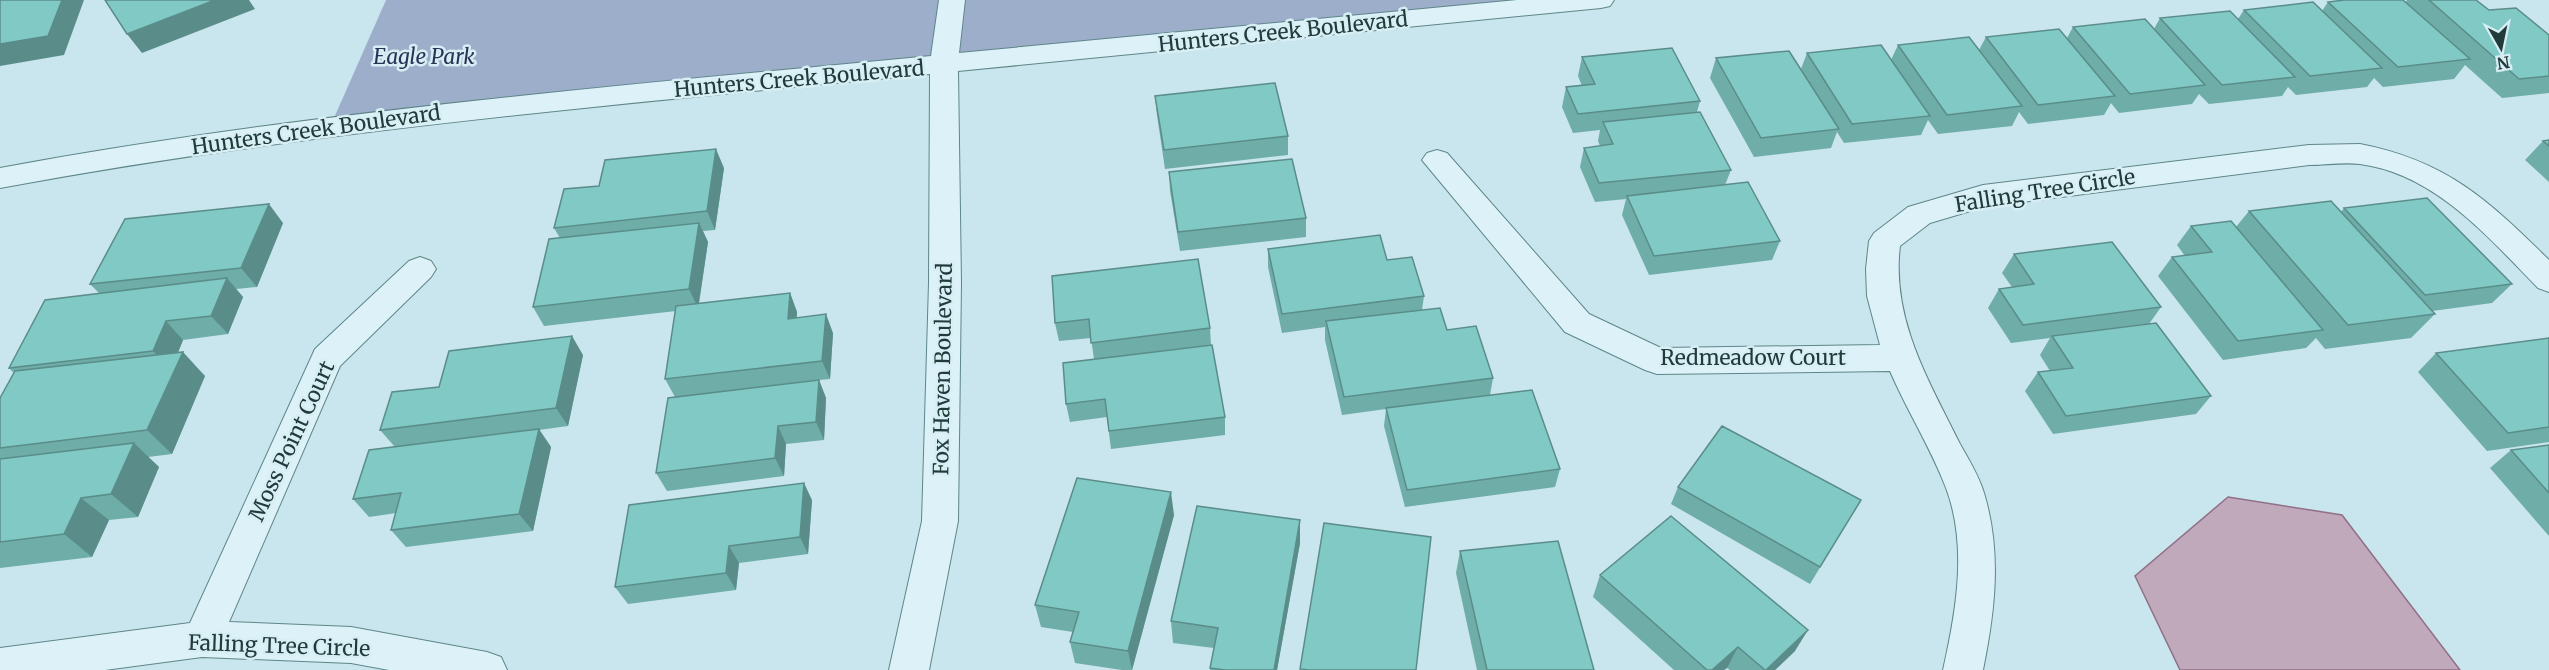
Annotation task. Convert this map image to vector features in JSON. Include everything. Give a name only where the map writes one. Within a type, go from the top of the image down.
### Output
[{"type":"street","name":"Fox Haven Boulevard","points":[[909,670],[940,521],[945,283],[944,65],[952,0]]},
{"type":"street","name":"Hunters Creek Boulevard","points":[[0,178],[81,163],[423,114],[1601,0]]},
{"type":"street","name":"Falling Tree Circle","points":[[1963,670],[1978,592],[1975,540],[1965,492],[1901,358],[1880,278],[1881,256],[1885,241],[1918,215],[1983,196],[2297,157],[2359,154],[2381,158],[2431,176],[2453,189],[2480,212],[2549,280]]},
{"type":"street","name":"Redmeadow Court","points":[[1437,160],[1577,323],[1657,361],[1901,358]]},
{"type":"street","name":"Moss Point Court","points":[[202,639],[327,358],[420,269]]},
{"type":"street","name":"Falling Tree Circle","points":[[0,666],[202,639],[351,645],[487,670]]},
{"type":"green space","name":"Eagle Park","points":[[386,0],[1601,0],[330,127]]},
{"type":"shaded area","points":[[2228,497],[2342,515],[2460,670],[2180,670],[2135,576]]},
{"type":"building","points":[[0,0],[62,0],[48,36],[0,44]]},
{"type":"building","points":[[105,0],[215,0],[127,34]]},
{"type":"building","points":[[2403,0],[2470,59],[2398,67],[2328,2]]},
{"type":"building","points":[[2429,0],[2476,0],[2489,10],[2516,8],[2549,35],[2549,76],[2519,79]]},
{"type":"building","points":[[2313,2],[2382,68],[2310,76],[2244,10]]},
{"type":"building","points":[[2230,11],[2295,77],[2222,85],[2160,18]]},
{"type":"building","points":[[2145,19],[2205,85],[2130,94],[2073,27]]},
{"type":"building","points":[[2059,29],[2115,96],[2038,105],[1986,37]]},
{"type":"building","points":[[1969,37],[2022,106],[1947,115],[1898,45]]},
{"type":"building","points":[[1881,45],[1930,116],[1852,124],[1807,53]]},
{"type":"building","points":[[1672,48],[1700,101],[1578,114],[1566,87],[1595,84],[1582,57]]},
{"type":"building","points":[[1789,51],[1839,129],[1761,138],[1716,58]]},
{"type":"building","points":[[1275,83],[1288,136],[1164,150],[1155,96]]},
{"type":"building","points":[[1700,112],[1731,170],[1599,183],[1584,148],[1613,144],[1603,122]]},
{"type":"building","points":[[716,149],[707,211],[554,228],[564,189],[599,186],[605,160]]},
{"type":"building","points":[[1292,159],[1306,218],[1178,232],[1169,172]]},
{"type":"building","points":[[1748,182],[1780,241],[1654,256],[1627,196]]},
{"type":"building","points":[[2427,198],[2512,284],[2425,295],[2344,208]]},
{"type":"building","points":[[2331,201],[2435,314],[2348,325],[2249,211]]},
{"type":"building","points":[[269,204],[241,268],[90,284],[125,219]]},
{"type":"building","points":[[2231,221],[2323,330],[2238,341],[2172,257],[2212,252],[2191,226]]},
{"type":"building","points":[[699,223],[689,289],[533,307],[549,239]]},
{"type":"building","points":[[1380,235],[1387,260],[1412,257],[1424,296],[1282,314],[1268,249]]},
{"type":"building","points":[[2112,242],[2161,307],[2023,325],[1999,289],[2034,284],[2014,254]]},
{"type":"building","points":[[1198,259],[1210,328],[1091,343],[1089,319],[1055,323],[1052,276]]},
{"type":"building","points":[[227,278],[211,316],[166,321],[153,351],[9,368],[45,300]]},
{"type":"building","points":[[790,293],[788,319],[826,314],[822,361],[665,379],[676,306]]},
{"type":"building","points":[[1440,308],[1447,330],[1476,326],[1493,378],[1344,397],[1326,321]]},
{"type":"building","points":[[2156,323],[2211,396],[2066,416],[2038,372],[2073,368],[2052,336]]},
{"type":"building","points":[[572,336],[556,408],[380,430],[392,392],[439,387],[449,351]]},
{"type":"building","points":[[2549,338],[2549,427],[2508,433],[2436,353]]},
{"type":"building","points":[[1212,345],[1225,417],[1109,431],[1105,399],[1066,404],[1063,363]]},
{"type":"building","points":[[183,352],[147,430],[0,448],[0,398],[15,371]]},
{"type":"building","points":[[819,380],[816,422],[778,426],[775,458],[656,473],[668,398]]},
{"type":"building","points":[[1532,390],[1560,469],[1407,490],[1386,408]]},
{"type":"building","points":[[1722,426],[1861,500],[1820,567],[1678,487]]},
{"type":"building","points":[[539,429],[519,514],[391,530],[401,493],[353,499],[369,450]]},
{"type":"building","points":[[134,443],[111,494],[81,498],[64,534],[0,542],[0,459]]},
{"type":"building","points":[[2549,445],[2549,493],[2511,450]]},
{"type":"building","points":[[1077,478],[1171,492],[1128,651],[1070,642],[1079,612],[1035,605]]},
{"type":"building","points":[[804,483],[800,537],[729,546],[726,573],[615,587],[629,505]]},
{"type":"building","points":[[1197,506],[1300,520],[1274,670],[1210,668],[1218,628],[1171,621]]},
{"type":"building","points":[[1671,516],[1808,630],[1766,670],[1738,647],[1712,670],[1707,670],[1600,575]]},
{"type":"building","points":[[1324,523],[1431,537],[1416,670],[1300,669]]},
{"type":"building","points":[[1558,541],[1594,670],[1487,670],[1460,551]]}]
